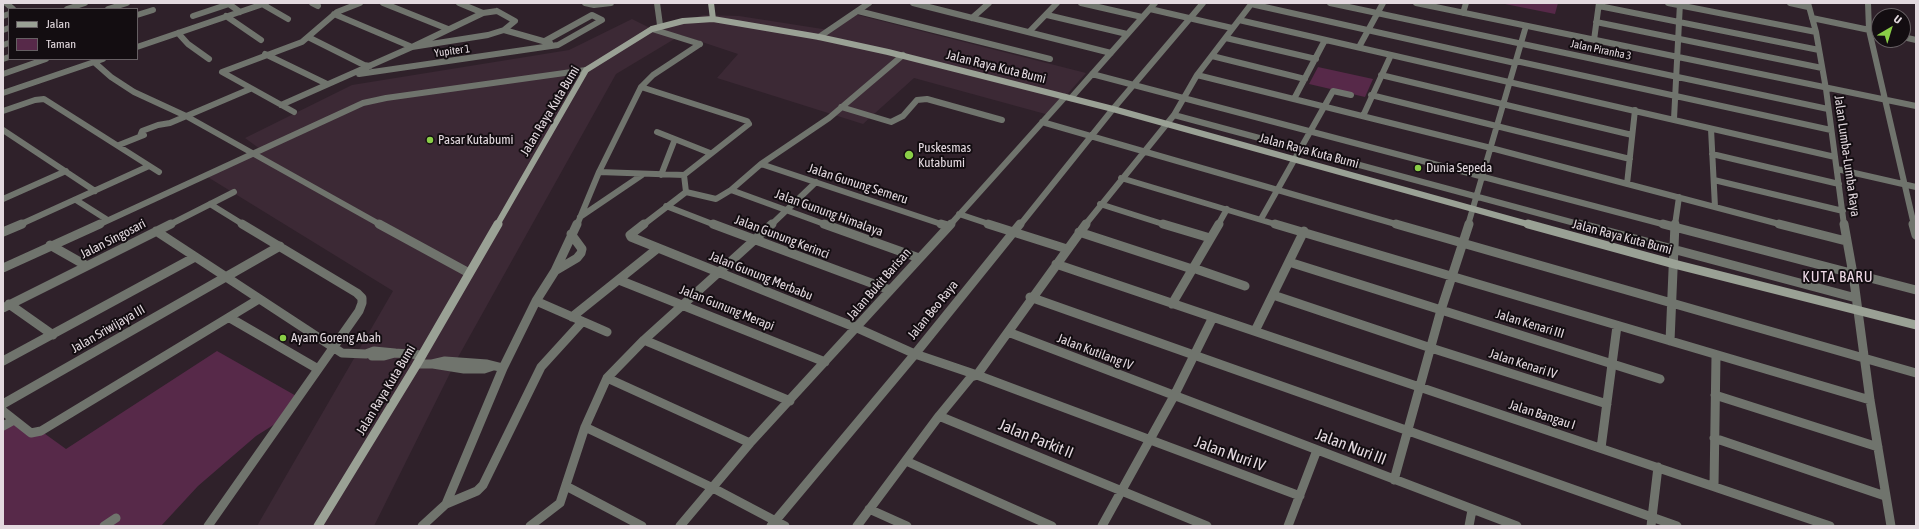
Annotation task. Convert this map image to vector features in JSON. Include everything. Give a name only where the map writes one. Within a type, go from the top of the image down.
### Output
[{"type":"street","points":[[111,8],[127,3]]},
{"type":"street","points":[[312,3],[318,6]]},
{"type":"street","points":[[294,112],[222,74],[222,72],[265,54],[302,42],[334,14],[360,3]]},
{"type":"street","points":[[382,3],[448,29]]},
{"type":"street","points":[[459,3],[483,13]]},
{"type":"street","points":[[468,7],[476,3]]},
{"type":"street","points":[[585,3],[594,5],[612,3]]},
{"type":"street","points":[[658,3],[660,25]]},
{"type":"street","points":[[710,3],[713,19]]},
{"type":"street","points":[[820,37],[869,3]]},
{"type":"street","points":[[913,3],[1111,53]]},
{"type":"street","points":[[972,18],[989,3]]},
{"type":"street","points":[[1029,32],[1057,3]]},
{"type":"street","points":[[1081,3],[1142,17]]},
{"type":"street","name":"Jalan Bukit Barisan","points":[[680,526],[750,443],[857,328],[1042,122],[1092,74],[1155,3]]},
{"type":"street","name":"Jalan Beo Raya","points":[[773,523],[915,354],[1113,109],[1203,3]]},
{"type":"street","name":"Jalan Piranha 3","points":[[1330,3],[1828,109]]},
{"type":"street","points":[[1360,47],[1383,3]]},
{"type":"street","points":[[1416,3],[1826,89],[1916,106]]},
{"type":"street","points":[[1462,13],[1466,3]]},
{"type":"street","points":[[1668,3],[1680,4],[1816,32]]},
{"type":"street","points":[[1790,3],[1808,5]]},
{"type":"street","points":[[1868,3],[1869,30],[1916,235]]},
{"type":"street","points":[[70,8],[80,4]]},
{"type":"street","points":[[193,16],[229,4],[240,12]]},
{"type":"street","points":[[138,47],[264,4],[288,19]]},
{"type":"street","points":[[857,526],[939,416],[971,377],[977,375],[1008,332],[1030,297],[1100,204],[1145,152],[1174,115],[1182,98],[1197,75],[1251,4],[1516,62],[1676,95],[1831,130]]},
{"type":"street","points":[[1594,40],[1599,4],[1819,50]]},
{"type":"street","points":[[1674,119],[1680,4]]},
{"type":"street","points":[[545,41],[592,15],[594,5]]},
{"type":"street","name":"Jalan Lumba-Lumba Raya","points":[[1808,5],[1816,32],[1826,89],[1846,241],[1858,309],[1870,400],[1885,496],[1893,525]]},
{"type":"street","points":[[1150,9],[1232,28]]},
{"type":"street","points":[[138,15],[152,10]]},
{"type":"street","points":[[281,105],[367,65],[412,47],[483,13],[497,11],[514,19],[516,22],[504,30],[488,35],[412,47],[334,14]]},
{"type":"street","points":[[858,11],[1050,59]]},
{"type":"street","points":[[504,30],[558,45],[602,20],[592,15]]},
{"type":"street","points":[[1047,15],[1128,34]]},
{"type":"street","points":[[226,16],[261,40]]},
{"type":"street","points":[[1812,18],[1869,30]]},
{"type":"street","name":"Jalan Raya Kuta Bumi","points":[[318,526],[417,364],[586,70],[652,29],[660,25],[683,21],[713,19],[820,37],[903,55],[1113,109],[1674,264],[1858,309],[1916,325]]},
{"type":"street","points":[[1239,20],[1835,157]]},
{"type":"street","points":[[1596,22],[1822,68]]},
{"type":"street","points":[[1394,480],[1406,432],[1441,310],[1483,177],[1526,26]]},
{"type":"street","points":[[446,504],[504,368],[536,301],[555,271],[580,217],[598,172],[641,87],[653,75],[700,44],[652,29]]},
{"type":"street","points":[[178,33],[188,44],[209,59]]},
{"type":"street","points":[[308,37],[367,65]]},
{"type":"street","points":[[1226,38],[1316,59]]},
{"type":"street","points":[[1294,99],[1325,40]]},
{"type":"street","name":"Yupiter 1","points":[[348,75],[558,45]]},
{"type":"street","points":[[265,54],[327,84]]},
{"type":"street","points":[[666,206],[686,192],[716,199],[731,190],[761,164],[829,118],[841,106],[903,55]]},
{"type":"street","points":[[1363,116],[1371,95],[1391,55]]},
{"type":"street","points":[[1212,56],[1305,79]]},
{"type":"street","points":[[3,74],[43,60]]},
{"type":"street","points":[[3,93],[100,60]]},
{"type":"street","points":[[94,62],[111,77],[134,92],[186,116],[252,154],[469,273]]},
{"type":"street","points":[[3,268],[106,219],[370,102],[386,98],[586,70]]},
{"type":"street","points":[[1092,74],[1916,290]]},
{"type":"street","points":[[1197,75],[1491,148],[1846,241]]},
{"type":"street","points":[[1381,75],[1632,135]]},
{"type":"street","points":[[598,172],[684,175],[710,153],[747,126],[750,122],[641,87]]},
{"type":"street","points":[[118,145],[140,136],[148,135],[164,128],[170,123],[250,89]]},
{"type":"street","points":[[1261,219],[1333,91],[1351,95]]},
{"type":"street","points":[[1371,95],[1630,159]]},
{"type":"street","points":[[3,111],[35,100],[44,99],[159,172]]},
{"type":"street","points":[[841,106],[891,122],[903,116],[917,100],[927,99],[1002,120]]},
{"type":"street","points":[[1627,184],[1635,110]]},
{"type":"street","points":[[1174,115],[1302,148],[1477,197],[1856,298]]},
{"type":"street","points":[[1042,122],[1916,373]]},
{"type":"street","points":[[1711,129],[1715,207]]},
{"type":"street","points":[[3,130],[95,191]]},
{"type":"street","points":[[657,132],[710,153]]},
{"type":"street","points":[[661,175],[675,139]]},
{"type":"street","points":[[1712,154],[1839,184]]},
{"type":"street","name":"Jalan Gunung Semeru","points":[[761,164],[948,226]]},
{"type":"street","points":[[3,232],[149,166]]},
{"type":"street","points":[[1837,169],[1916,187]]},
{"type":"street","points":[[5,197],[66,171]]},
{"type":"street","points":[[580,217],[642,174]]},
{"type":"street","points":[[684,175],[686,192]]},
{"type":"street","points":[[1122,178],[1452,275],[1716,356],[1870,400]]},
{"type":"street","points":[[1714,180],[1843,211]]},
{"type":"street","points":[[530,526],[560,503],[585,427],[607,378],[644,340],[755,240],[816,182]]},
{"type":"street","name":"Jalan Gunung Himalaya","points":[[731,190],[919,258]]},
{"type":"street","name":"Jalan Singosari","points":[[6,306],[234,192]]},
{"type":"street","points":[[1670,341],[1673,303],[1675,227],[1679,197]]},
{"type":"street","points":[[76,200],[106,219]]},
{"type":"street","points":[[208,526],[359,310],[362,303],[362,298],[357,293],[210,204]]},
{"type":"street","points":[[1100,204],[1210,238]]},
{"type":"street","name":"Jalan Gunung Kerinci","points":[[666,206],[890,290]]},
{"type":"street","name":"Jalan Gunung Merbabu","points":[[666,206],[630,235],[631,237],[857,328],[915,354],[977,375]]},
{"type":"street","points":[[1172,304],[1227,209]]},
{"type":"street","points":[[959,214],[1067,249]]},
{"type":"street","points":[[156,231],[342,353],[366,354],[372,356],[384,356],[395,353],[422,355]]},
{"type":"street","points":[[1079,232],[1245,286]]},
{"type":"street","points":[[1255,331],[1304,232]]},
{"type":"street","points":[[555,271],[577,258],[581,253],[582,249],[571,234]]},
{"type":"street","points":[[50,245],[86,266]]},
{"type":"street","name":"Jalan Sriwijaya III","points":[[3,404],[280,246]]},
{"type":"street","points":[[572,318],[620,280],[656,247]]},
{"type":"street","points":[[3,361],[195,257]]},
{"type":"street","name":"Jalan Kenari III","points":[[1289,262],[1660,379]]},
{"type":"street","name":"Jalan Bangau I","points":[[1056,264],[1830,526]]},
{"type":"street","name":"Jalan Gunung Merapi","points":[[620,280],[825,362]]},
{"type":"street","name":"Jalan Kenari IV","points":[[1273,295],[1431,348],[1607,404]]},
{"type":"street","points":[[1030,297],[1193,354],[1651,521],[1677,526]]},
{"type":"street","points":[[3,411],[31,433],[41,431],[230,318],[259,299]]},
{"type":"street","points":[[536,301],[607,332]]},
{"type":"street","points":[[6,306],[53,335]]},
{"type":"street","points":[[1102,526],[1174,396],[1193,354],[1213,317]]},
{"type":"street","points":[[230,318],[318,369]]},
{"type":"street","points":[[422,526],[446,504],[477,490],[483,485],[541,367],[582,322]]},
{"type":"street","points":[[1601,448],[1617,326]]},
{"type":"street","name":"Jalan Kutilang IV","points":[[1008,332],[1174,396]]},
{"type":"street","points":[[644,340],[790,401]]},
{"type":"street","points":[[1714,486],[1716,356]]},
{"type":"street","points":[[417,364],[432,364],[443,367],[464,369],[484,369],[493,366],[504,368]]},
{"type":"street","name":"Jalan Nuri IV","points":[[977,375],[1300,496]]},
{"type":"street","points":[[607,378],[750,443]]},
{"type":"street","points":[[1715,395],[1878,447]]},
{"type":"street","name":"Jalan Nuri III","points":[[1174,396],[1517,526]]},
{"type":"street","name":"Jalan Parkit II","points":[[939,416],[1207,526]]},
{"type":"street","points":[[3,426],[14,420]]},
{"type":"street","points":[[585,427],[713,488],[773,523],[786,526]]},
{"type":"street","points":[[1714,438],[1885,496]]},
{"type":"street","points":[[1288,526],[1317,450]]},
{"type":"street","points":[[906,461],[1052,526]]},
{"type":"street","points":[[1651,521],[1658,467]]},
{"type":"street","points":[[566,486],[642,526]]},
{"type":"street","points":[[869,509],[907,526]]},
{"type":"street","points":[[1469,526],[1472,510]]},
{"type":"street","points":[[104,526],[116,518]]},
{"type":"shaded area","points":[[854,14],[1086,73],[1049,115],[914,78],[863,124],[717,78],[738,54],[681,35],[616,74],[457,359],[374,526],[257,526],[393,291],[206,176],[260,149],[245,138],[352,85],[569,50],[632,19],[652,29],[704,15],[739,16],[829,30]]},
{"type":"green space","points":[[1500,3],[1558,3],[1555,14]]},
{"type":"green space","points":[[1318,67],[1373,79],[1365,97],[1309,84]]},
{"type":"green space","points":[[217,351],[298,397],[283,419],[256,436],[198,486],[161,526],[3,526],[3,426],[14,420],[31,433],[41,431],[66,449]]},
{"type":"place","name":"Pasar Kutabumi","points":[[430,140]]},
{"type":"place","name":"Puskesmas Kutabumi","points":[[909,155]]},
{"type":"place","name":"Dunia Sepeda","points":[[1418,168]]},
{"type":"place","name":"Ayam Goreng Abah","points":[[283,338]]},
{"type":"district","name":"KUTA BARU","points":[[1838,277]]}]
